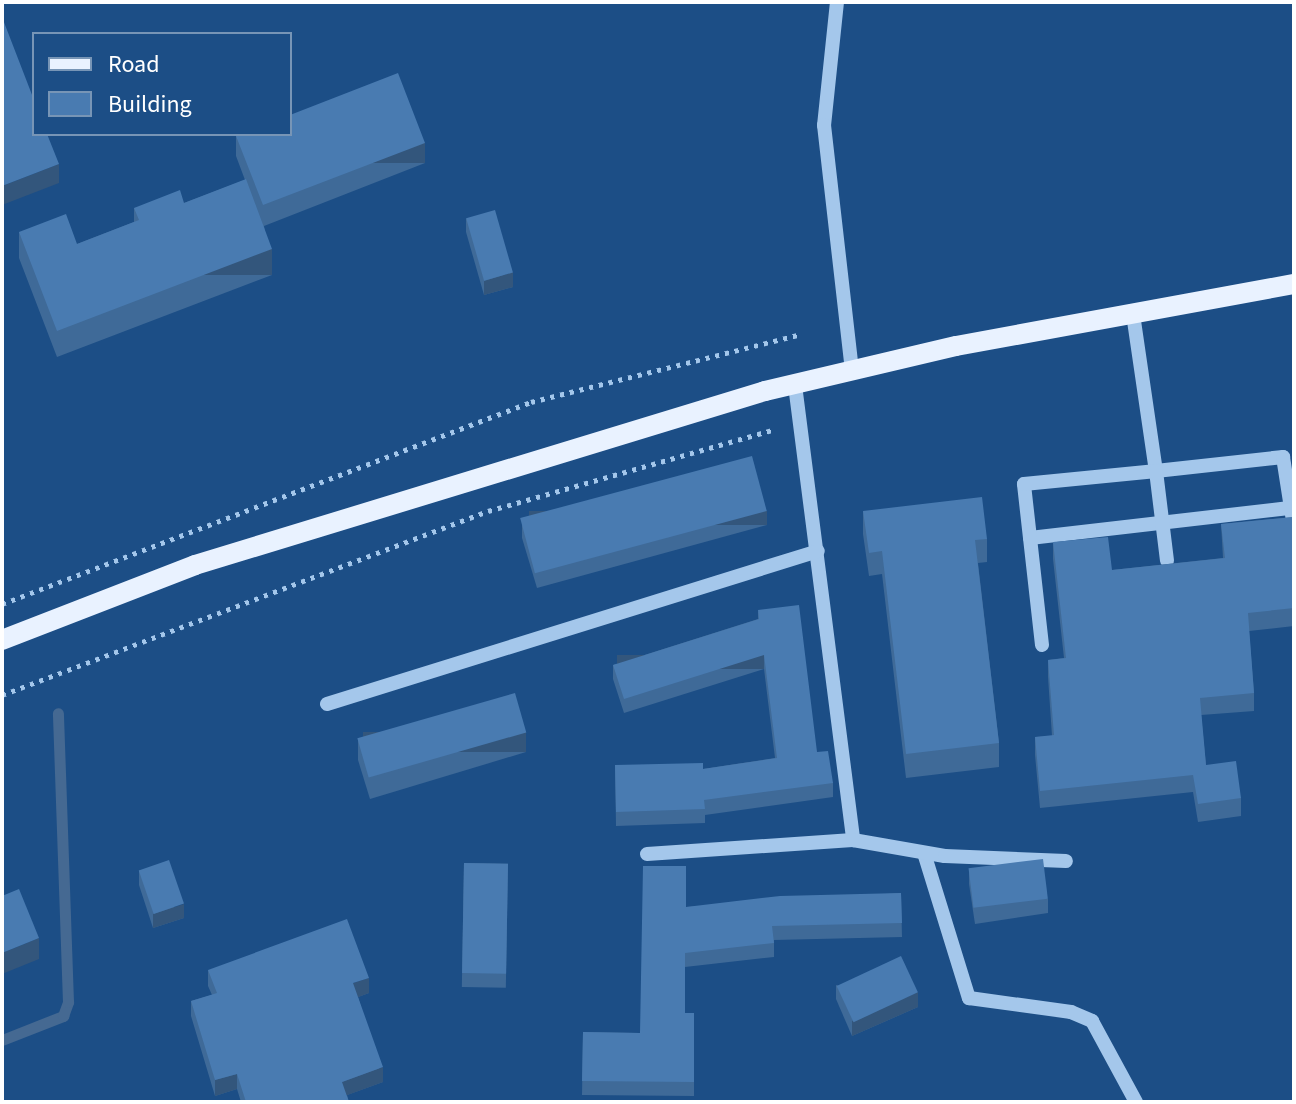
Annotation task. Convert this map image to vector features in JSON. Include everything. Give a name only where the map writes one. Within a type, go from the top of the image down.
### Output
[{"type":"main road","points":[[2,640],[195,565],[618,432],[852,371],[1294,284]]},
{"type":"street","points":[[837,2],[824,125],[852,371]]},
{"type":"street","points":[[1133,314],[1167,560]]},
{"type":"street","points":[[795,385],[853,840]]},
{"type":"street","points":[[1042,645],[1024,484],[1283,457],[1294,527]]},
{"type":"street","points":[[1030,538],[1291,508]]},
{"type":"street","points":[[327,704],[818,551]]},
{"type":"street","points":[[647,854],[853,840],[924,853],[1066,861]]},
{"type":"street","points":[[924,853],[969,998],[1071,1012],[1092,1021],[1136,1102]]},
{"type":"path","points":[[2,604],[531,402],[801,334]]},
{"type":"path","points":[[2,695],[488,511],[781,427]]},
{"type":"building","points":[[2,17],[32,95],[32,136],[48,136],[59,164],[2,186]]},
{"type":"building","points":[[398,73],[425,143],[263,205],[236,136],[292,136],[292,114]]},
{"type":"building","points":[[246,179],[272,249],[57,331],[19,232],[66,214],[77,244],[139,220],[134,208],[180,190],[184,203]]},
{"type":"building","points":[[495,210],[513,272],[484,281],[466,218]]},
{"type":"building","points":[[752,456],[767,511],[535,573],[520,518]]},
{"type":"building","points":[[982,497],[987,539],[975,540],[999,743],[906,754],[882,551],[869,553],[863,511]]},
{"type":"building","points":[[1294,517],[1294,608],[1248,613],[1254,693],[1200,698],[1206,765],[1236,761],[1241,798],[1198,804],[1193,775],[1040,791],[1035,737],[1054,735],[1048,660],[1066,658],[1053,542],[1108,537],[1112,570],[1225,558],[1221,524]]},
{"type":"building","points":[[799,605],[817,752],[828,751],[833,783],[704,800],[705,809],[616,812],[615,765],[703,763],[703,769],[777,758],[764,655],[624,699],[613,665],[759,619],[758,610]]},
{"type":"building","points":[[515,693],[526,732],[369,778],[357,738]]},
{"type":"building","points":[[1043,859],[1048,899],[973,908],[969,868]]},
{"type":"building","points":[[169,860],[184,903],[154,914],[139,870]]},
{"type":"building","points":[[464,863],[508,864],[506,974],[462,973]]},
{"type":"building","points":[[643,866],[686,866],[686,907],[780,896],[901,893],[902,923],[772,926],[774,943],[685,953],[685,1013],[694,1013],[694,1082],[582,1081],[583,1032],[640,1033]]},
{"type":"building","points":[[19,889],[39,938],[2,953],[2,896]]},
{"type":"building","points":[[347,919],[369,978],[353,983],[383,1067],[342,1082],[349,1102],[246,1102],[237,1074],[215,1080],[191,1001],[217,993],[208,970]]},
{"type":"building","points":[[901,956],[918,992],[854,1022],[837,986]]},
{"type":"waterway","points":[[2,1040],[63,1016],[68,1002],[58,713]]}]
